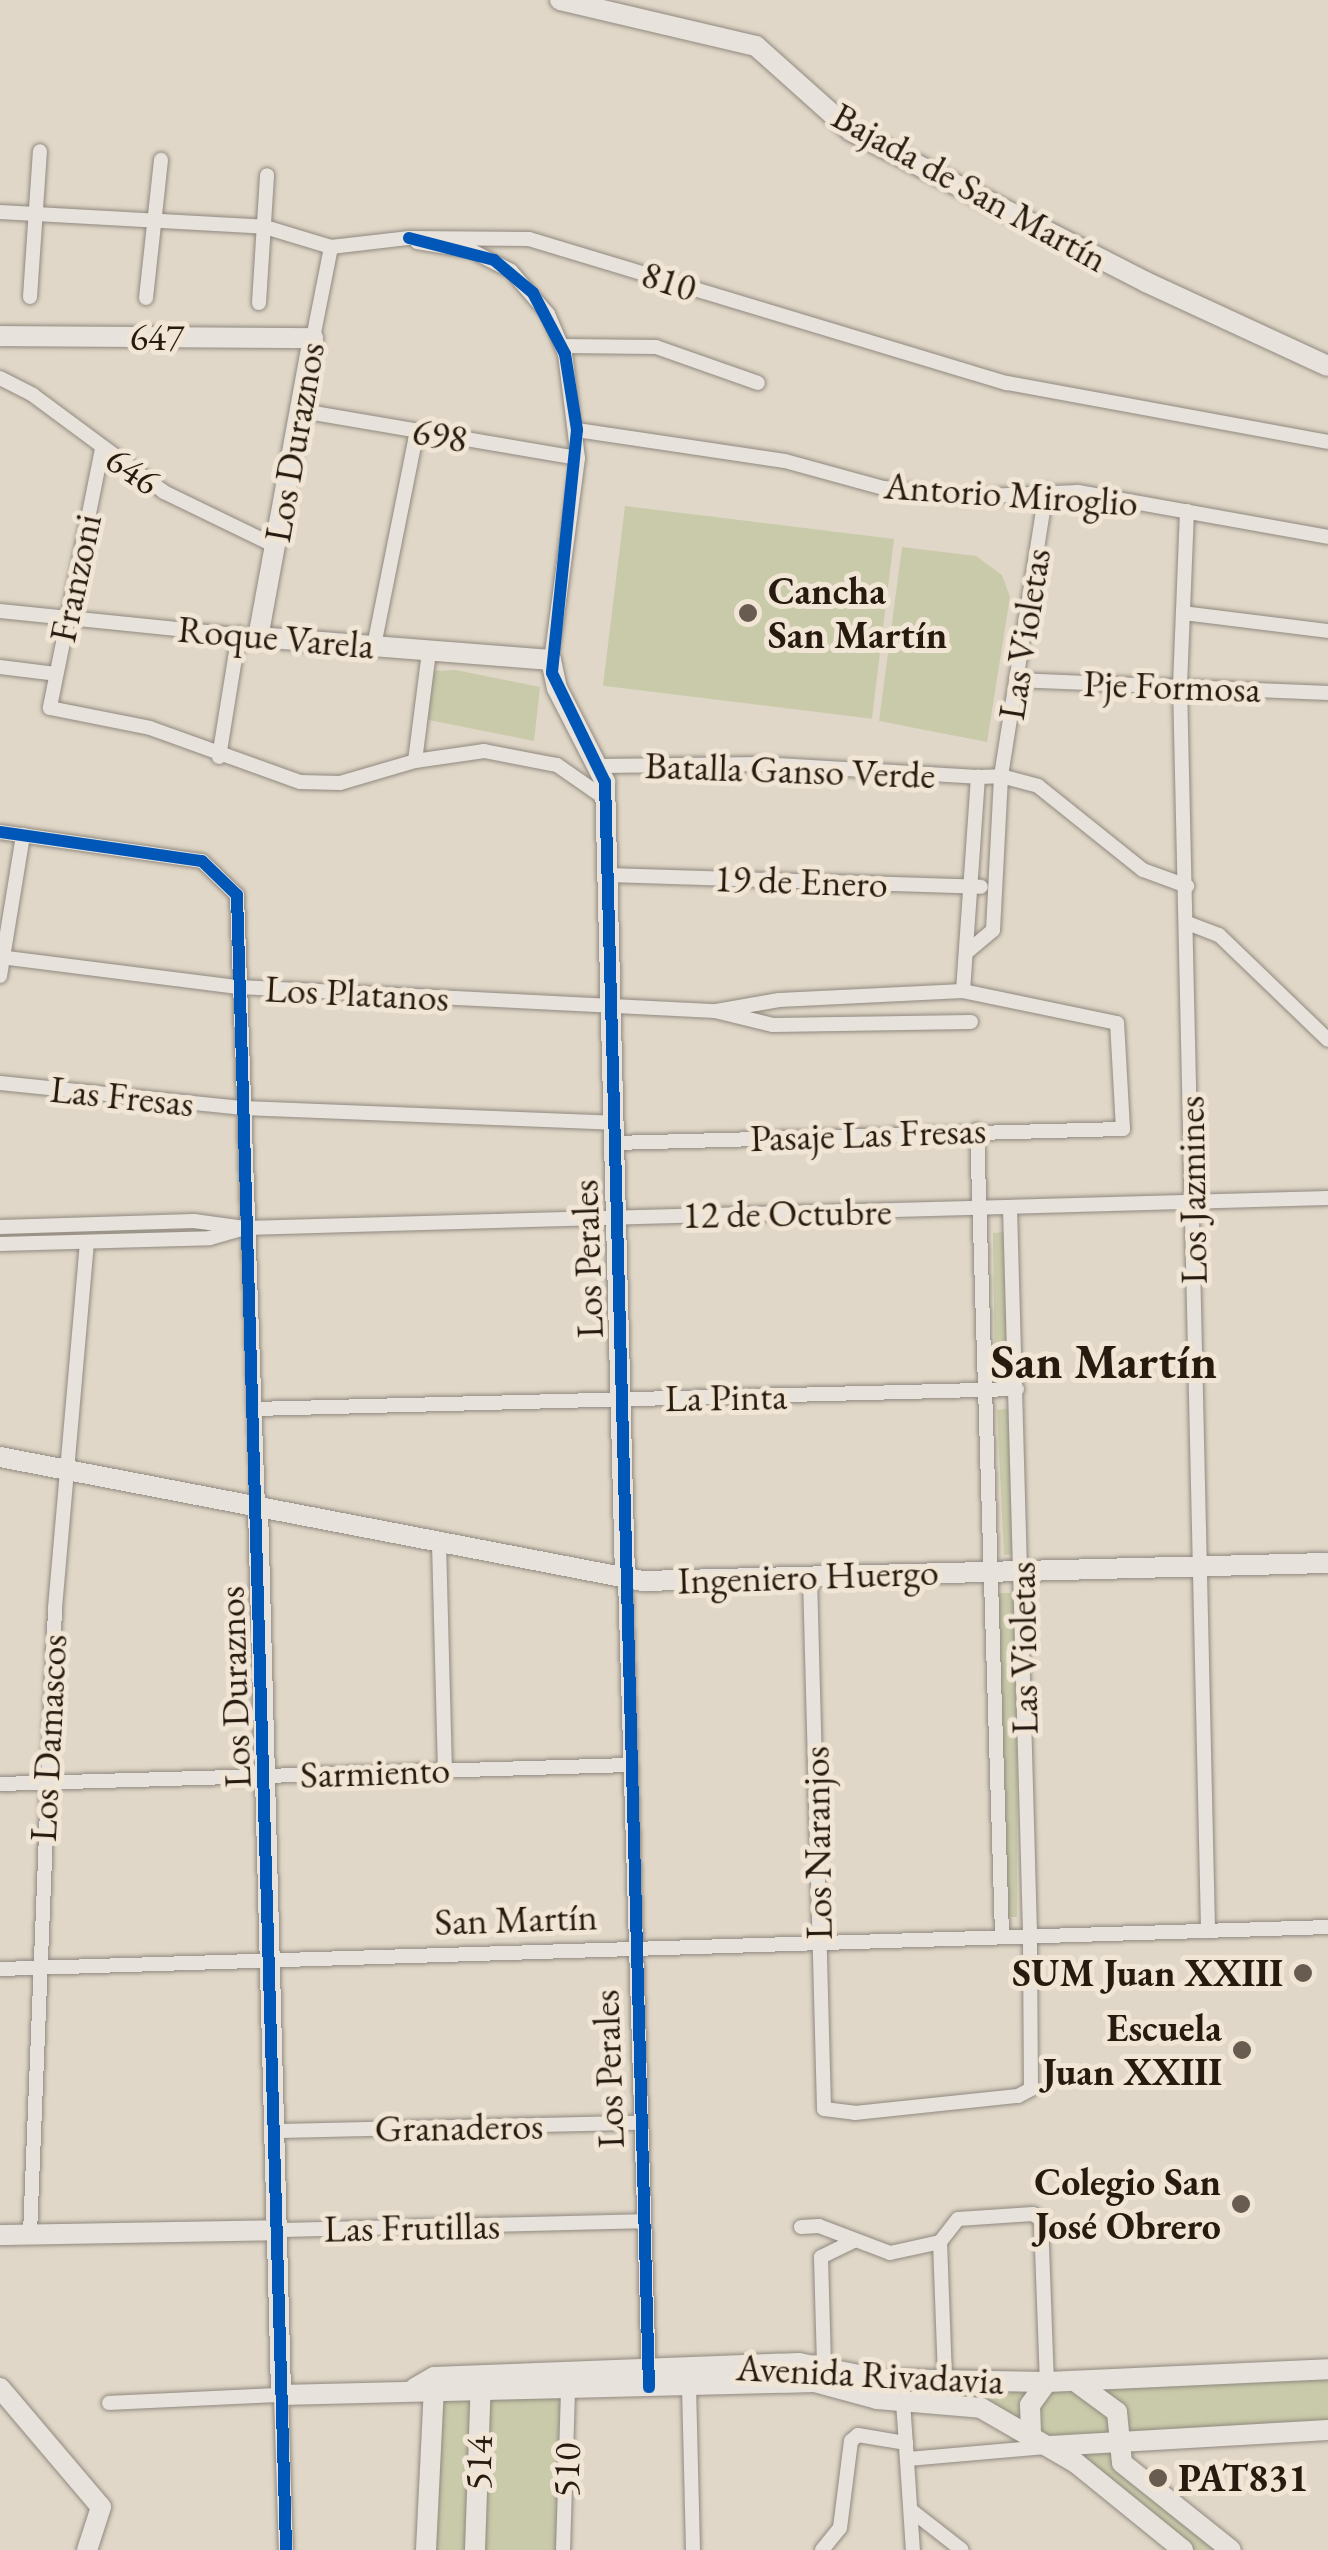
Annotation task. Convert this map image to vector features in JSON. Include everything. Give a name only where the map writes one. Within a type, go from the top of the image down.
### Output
[{"type":"main road","name":"Bajada de San Martín","points":[[560,0],[756,46],[851,130],[1328,366]]},
{"type":"main road","name":"647","points":[[0,336],[313,338]]},
{"type":"main road","name":"Los Duraznos","points":[[249,635],[275,546],[313,338]]},
{"type":"main road","points":[[1302,354],[1328,351]]},
{"type":"main road","name":"Roque Varela","points":[[249,635],[551,660]]},
{"type":"main road","name":"Los Perales","points":[[551,660],[557,688],[602,766],[606,799],[625,1579]]},
{"type":"main road","name":"Ingeniero Huergo","points":[[0,1457],[625,1579],[1328,1563]]},
{"type":"main road","name":"Los Duraznos","points":[[258,1508],[281,2395]]},
{"type":"main road","name":"Las Frutillas","points":[[0,2235],[279,2230]]},
{"type":"main road","name":"Avenida Rivadavia","points":[[281,2395],[649,2378],[824,2365],[878,2379],[1047,2382],[1328,2369]]},
{"type":"main road","name":"Avenida Rivadavia","points":[[481,2384],[517,2392],[568,2390],[649,2378],[689,2386],[815,2382],[902,2401],[981,2408],[1050,2446],[1183,2550]]},
{"type":"main road","points":[[1075,2381],[1108,2400],[1120,2425],[1122,2463],[1231,2550]]},
{"type":"main road","points":[[1031,2433],[1030,2405],[1047,2382]]},
{"type":"main road","name":"514","points":[[474,2550],[481,2384]]},
{"type":"main road","name":"514","points":[[426,2550],[428,2387]]},
{"type":"main road","points":[[0,2388],[101,2507],[87,2550]]},
{"type":"main road","points":[[479,2433],[488,2415],[517,2392]]},
{"type":"main road","points":[[1050,2446],[1328,2430]]},
{"type":"street","points":[[30,297],[40,151]]},
{"type":"street","points":[[146,298],[161,160]]},
{"type":"street","points":[[259,303],[266,175]]},
{"type":"street","name":"810","points":[[0,212],[265,227],[331,247],[409,238],[529,239],[1007,384],[1328,442]]},
{"type":"street","name":"Los Perales","points":[[409,238],[472,251],[511,271],[548,314],[563,346],[578,458],[551,660]]},
{"type":"street","name":"Los Duraznos","points":[[313,338],[331,247]]},
{"type":"street","points":[[563,346],[656,348],[758,383]]},
{"type":"street","name":"646","points":[[0,378],[33,395],[164,492],[275,546]]},
{"type":"street","name":"698","points":[[302,411],[578,458]]},
{"type":"street","name":"Antorio Miroglio","points":[[577,430],[785,461],[931,494],[1046,491],[1328,537]]},
{"type":"street","points":[[374,646],[416,431]]},
{"type":"street","name":"Franzoni","points":[[50,708],[102,449]]},
{"type":"street","name":"Las Violetas","points":[[968,952],[993,930],[1000,776],[1046,491]]},
{"type":"street","name":"Los Jazmines","points":[[1187,511],[1180,685],[1190,924],[1191,1202],[1208,1930]]},
{"type":"street","name":"Roque Varela","points":[[0,611],[249,635]]},
{"type":"street","points":[[1183,614],[1328,631]]},
{"type":"street","name":"Los Duraznos","points":[[219,757],[249,635]]},
{"type":"street","points":[[415,761],[429,651]]},
{"type":"street","points":[[0,668],[56,674]]},
{"type":"street","name":"Pje Formosa","points":[[1016,680],[1328,693]]},
{"type":"street","name":"Batalla Ganso Verde","points":[[50,708],[150,728],[219,757],[319,784],[415,761],[484,751],[528,756],[557,766],[606,799]]},
{"type":"street","name":"Batalla Ganso Verde","points":[[602,766],[761,764],[978,777]]},
{"type":"street","points":[[978,777],[1000,776],[1038,786],[1143,870],[1187,886]]},
{"type":"street","name":"Las Violetas","points":[[963,991],[974,887],[978,777]]},
{"type":"street","points":[[0,832],[23,835],[0,976]]},
{"type":"street","name":"Los Duraznos","points":[[23,835],[202,860],[231,883],[239,988],[258,1508]]},
{"type":"street","name":"19 de Enero","points":[[607,875],[996,888]]},
{"type":"street","points":[[1190,924],[1219,934],[1328,1040]]},
{"type":"street","name":"Los Platanos","points":[[2,957],[239,988],[716,1011],[773,1025],[971,1022]]},
{"type":"street","name":"Los Platanos","points":[[716,1011],[779,1000],[963,991],[1116,1023],[1122,1129]]},
{"type":"street","name":"Las Fresas","points":[[0,1084],[244,1108]]},
{"type":"street","name":"Pasaje Las Fresas","points":[[244,1108],[614,1133],[1122,1129]]},
{"type":"street","name":"Las Violetas","points":[[977,1130],[1002,1934]]},
{"type":"street","name":"12 de Octubre","points":[[0,1226],[194,1221],[245,1228],[1328,1198]]},
{"type":"street","name":"Las Violetas","points":[[824,2109],[963,2105],[1031,2089],[1022,1570],[1010,1207]]},
{"type":"street","name":"12 de Octubre","points":[[0,1244],[210,1238],[245,1228]]},
{"type":"street","name":"Los Damascos","points":[[30,2234],[45,1783],[87,1243]]},
{"type":"street","name":"La Pinta","points":[[254,1409],[1017,1389]]},
{"type":"street","points":[[440,1543],[445,1770]]},
{"type":"street","name":"Los Naranjos","points":[[810,1577],[824,2109]]},
{"type":"street","name":"Los Perales","points":[[625,1579],[649,2378]]},
{"type":"street","name":"Sarmiento","points":[[0,1784],[630,1765]]},
{"type":"street","name":"San Martín","points":[[0,1970],[819,1938],[1328,1927]]},
{"type":"street","name":"Granaderos","points":[[277,2131],[640,2122]]},
{"type":"street","points":[[801,2227],[819,2226],[890,2253],[940,2242],[958,2219],[1032,2214],[1041,2220],[1047,2382]]},
{"type":"street","name":"Las Frutillas","points":[[279,2230],[644,2221]]},
{"type":"street","points":[[824,2365],[821,2256],[854,2241]]},
{"type":"street","points":[[940,2242],[945,2380]]},
{"type":"street","points":[[689,2386],[693,2550]]},
{"type":"street","name":"510","points":[[563,2550],[568,2390]]},
{"type":"street","points":[[109,2403],[281,2395]]},
{"type":"street","name":"Los Duraznos","points":[[281,2395],[286,2550]]},
{"type":"street","points":[[902,2401],[913,2550]]},
{"type":"street","points":[[822,2550],[840,2528],[851,2441],[858,2435],[906,2442]]},
{"type":"street","points":[[908,2459],[1050,2446]]},
{"type":"street","points":[[912,2512],[962,2550]]},
{"type":"green space","name":"Cancha San Martín","points":[[625,506],[894,539],[872,719],[603,686]]},
{"type":"green space","points":[[902,547],[976,556],[1002,575],[1010,597],[987,742],[879,721]]},
{"type":"green space","points":[[456,670],[540,687],[534,741],[424,719],[430,671]]},
{"type":"green space","points":[[1006,1232],[1011,1383],[995,1384],[993,1233]]},
{"type":"green space","points":[[1012,1408],[1016,1554],[1004,1555],[997,1410]]},
{"type":"green space","points":[[999,1593],[1017,1593],[1017,1917],[999,1917]]},
{"type":"green space","points":[[1328,2369],[1328,2430],[1119,2442],[1119,2456],[1231,2550],[1183,2550],[998,2414],[826,2384],[569,2390],[563,2550],[426,2550],[434,2377],[879,2379]]},
{"type":"cycle path","points":[[409,238],[494,260],[533,293],[565,354],[577,430],[552,673],[605,782],[649,2387]]},
{"type":"cycle path","points":[[0,832],[202,861],[237,895],[286,2550]]},
{"type":"place","name":"Cancha San Martín","points":[[748,613]]},
{"type":"place","name":"SUM Juan XXIII","points":[[1303,1973]]},
{"type":"place","name":"Escuela Juan XXIII","points":[[1242,2050]]},
{"type":"place","name":"Colegio San José Obrero","points":[[1241,2204]]},
{"type":"place","name":"PAT831","points":[[1158,2478]]},
{"type":"district","name":"San Martín","points":[[1104,1362]]}]
